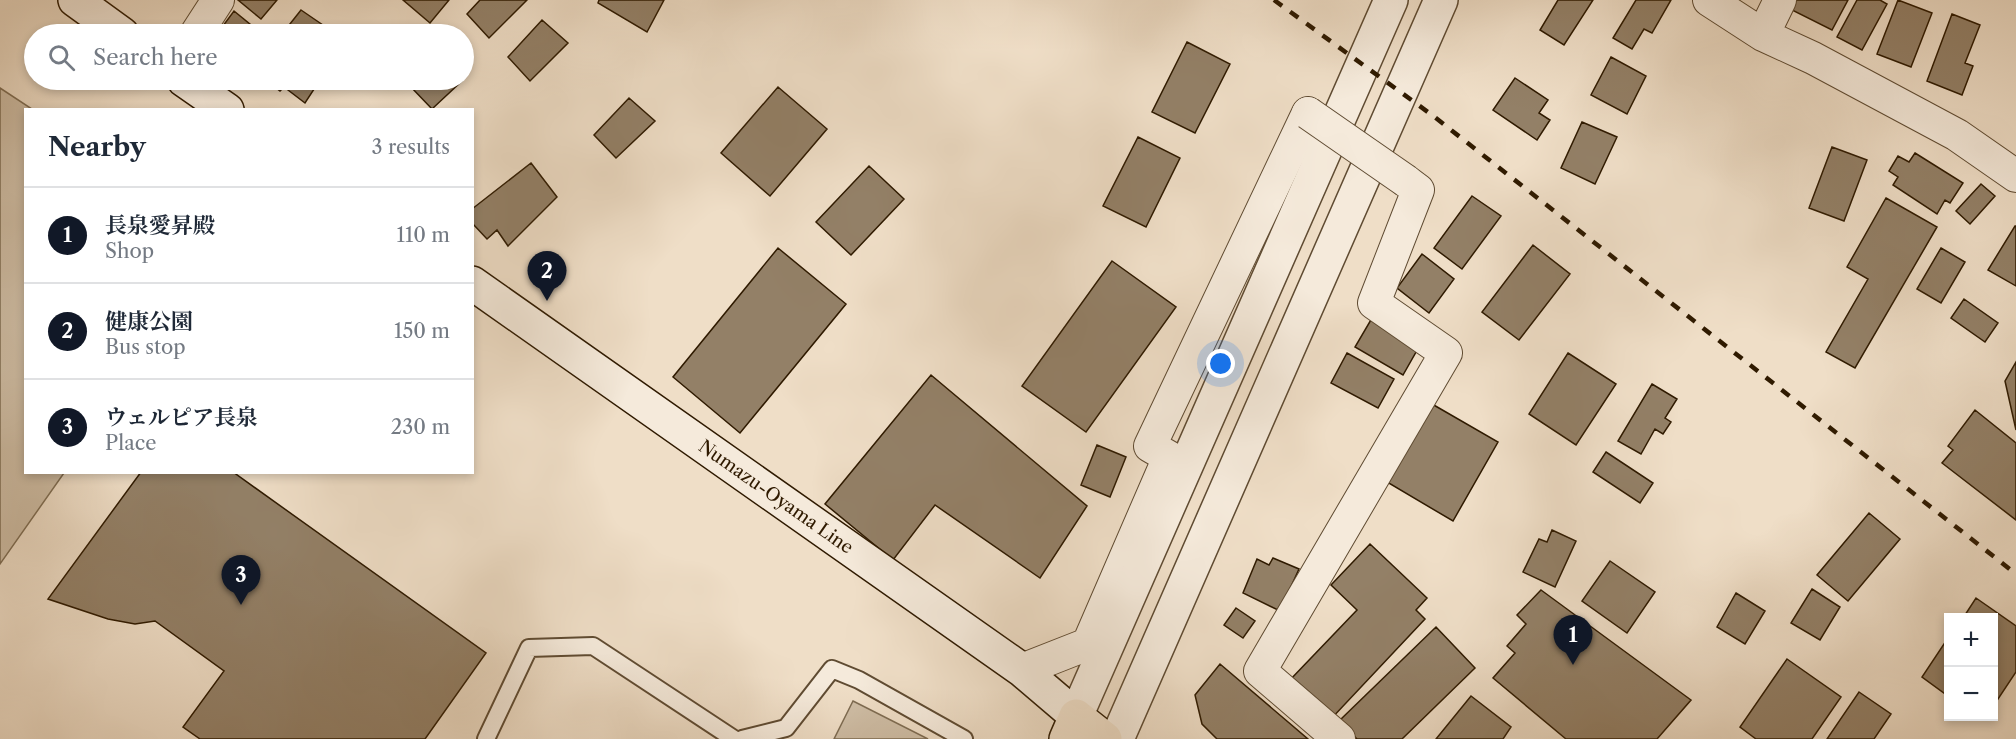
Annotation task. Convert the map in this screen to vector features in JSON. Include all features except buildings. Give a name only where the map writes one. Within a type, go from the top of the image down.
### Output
[{"type":"main road","points":[[1071,728],[1105,739]]},
{"type":"street","points":[[75,0],[108,24]]},
{"type":"street","points":[[202,24],[218,0]]},
{"type":"street","points":[[1071,728],[1391,0]]},
{"type":"street","points":[[1117,739],[1441,0]]},
{"type":"street","points":[[1709,0],[1762,35],[1813,58],[1956,135],[2016,176]]},
{"type":"street","points":[[1762,35],[1780,0]]},
{"type":"street","points":[[198,90],[224,108]]},
{"type":"street","points":[[1022,670],[1088,644],[1169,457],[1150,446],[1308,113],[1418,190],[1374,303],[1446,353],[1260,671],[1338,739]]},
{"type":"street","name":"Numazu-Oyama Line","points":[[474,284],[1022,670],[1071,728]]},
{"type":"lane","points":[[486,739],[529,648],[593,646],[734,739]]},
{"type":"lane","points":[[742,739],[786,728],[832,669],[859,680],[964,739]]},
{"type":"shaded area","points":[[0,88],[30,108],[24,108],[24,474],[63,474],[0,564]]},
{"type":"shaded area","points":[[853,701],[928,739],[834,739]]},
{"type":"railway","points":[[1274,0],[1432,115],[2016,574]]},
{"type":"place","name":"健康公園","points":[[547,301]]},
{"type":"place","name":"ウェルピア長泉","points":[[241,605]]},
{"type":"place","name":"長泉愛昇殿","points":[[1573,665]]}]
